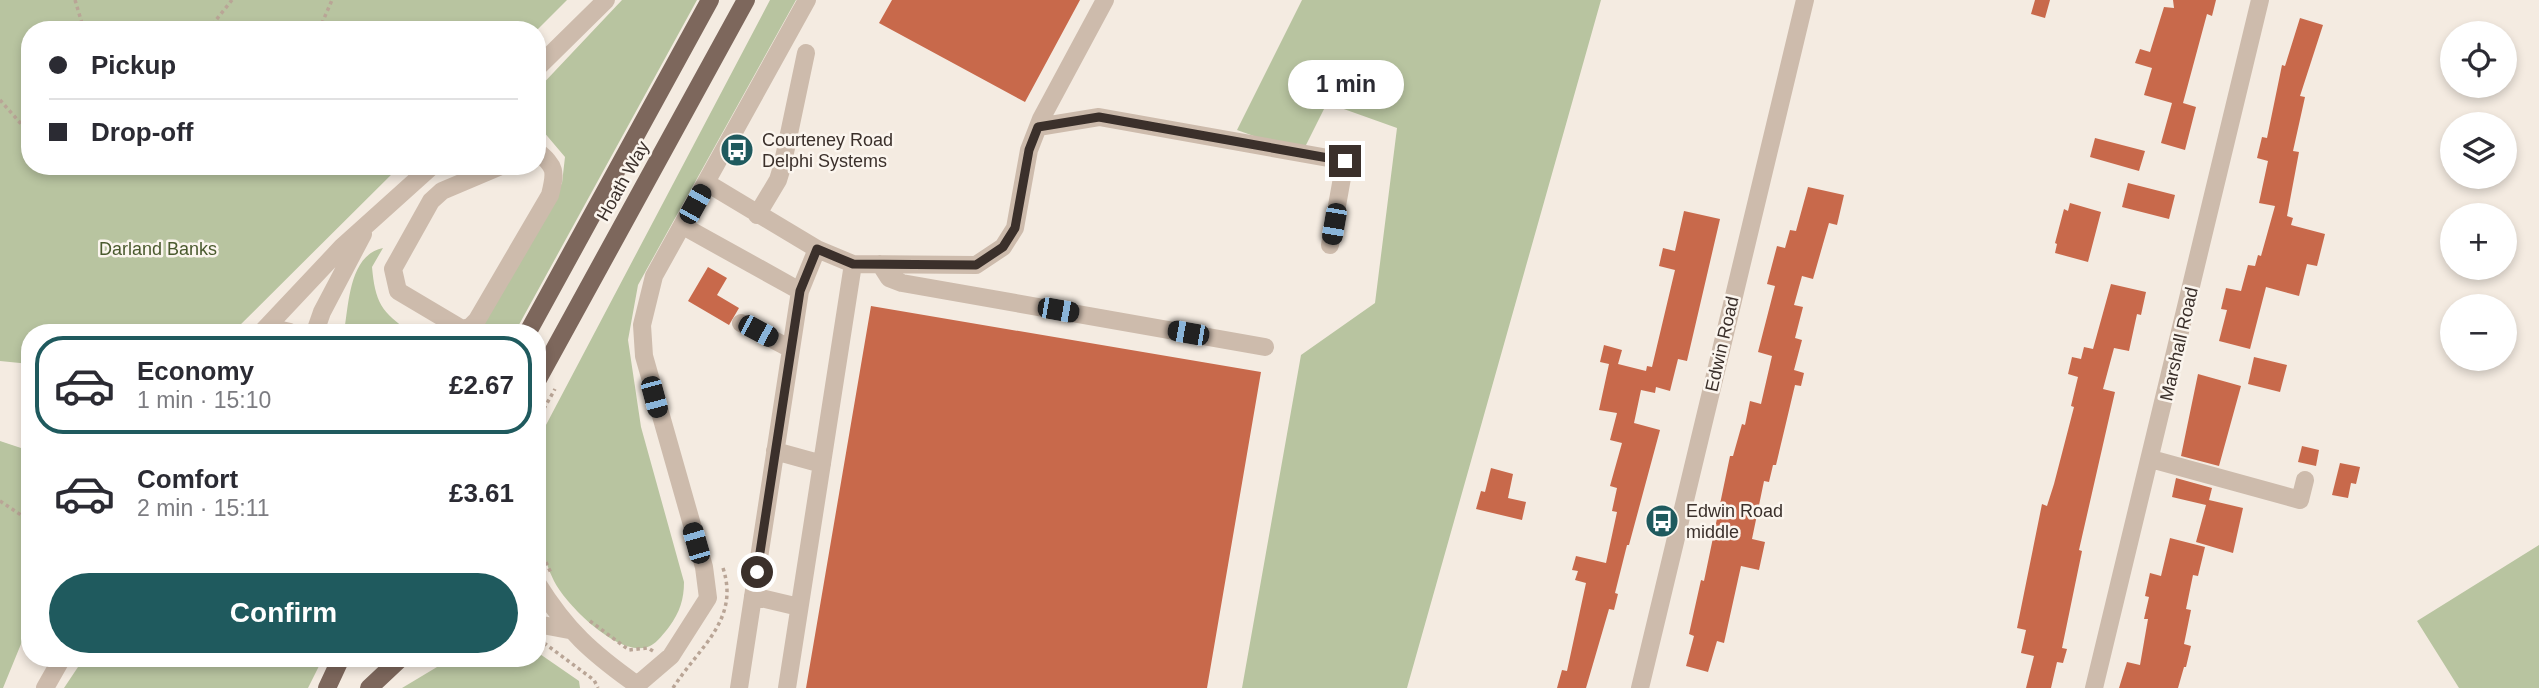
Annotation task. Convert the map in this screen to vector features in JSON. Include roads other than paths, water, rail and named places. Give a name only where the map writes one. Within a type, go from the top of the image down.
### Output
[{"type":"main road","name":"Hoath Way","points":[[532,324],[710,0]]},
{"type":"main road","name":"Hoath Way","points":[[546,365],[746,0]]},
{"type":"main road","points":[[327,688],[337,667]]},
{"type":"main road","points":[[369,688],[391,667]]},
{"type":"street","points":[[546,59],[606,0]]},
{"type":"street","points":[[546,583],[569,630],[637,686],[671,656],[708,598],[704,567],[647,374],[642,344],[643,317],[651,284],[807,0]]},
{"type":"street","points":[[707,183],[817,249],[853,264],[976,265],[1003,247],[1015,228],[1029,150],[1038,127],[1105,0]]},
{"type":"street","name":"Edwin Road","points":[[1640,688],[1805,0]]},
{"type":"street","name":"Marshall Road","points":[[2094,688],[2260,0]]},
{"type":"street","points":[[757,215],[778,180],[782,167],[806,53]]},
{"type":"street","points":[[1038,127],[1099,117],[1345,161],[1330,244]]},
{"type":"street","points":[[473,324],[550,195],[555,177],[552,163],[546,158]]},
{"type":"street","points":[[270,324],[311,278],[422,175]]},
{"type":"street","points":[[453,324],[398,291],[393,269],[431,201],[442,191],[480,175]]},
{"type":"street","points":[[318,324],[322,312],[370,222]]},
{"type":"street","points":[[683,226],[800,291]]},
{"type":"street","points":[[739,688],[800,291],[817,249]]},
{"type":"street","points":[[787,688],[853,264]]},
{"type":"street","points":[[880,264],[890,278],[902,283],[1265,347]]},
{"type":"street","points":[[741,323],[791,349]]},
{"type":"street","points":[[775,451],[822,464]]},
{"type":"street","points":[[2151,459],[2300,500],[2305,480]]},
{"type":"street","points":[[753,596],[799,607]]},
{"type":"street","points":[[546,626],[569,630]]},
{"type":"street","points":[[45,688],[57,667]]},
{"type":"place","name":"Courteney Road Delphi Systems","points":[[737,150]]},
{"type":"place","name":"Edwin Road middle","points":[[1662,521]]},
{"type":"park label","name":"Darland Banks","points":[[158,249]]}]
